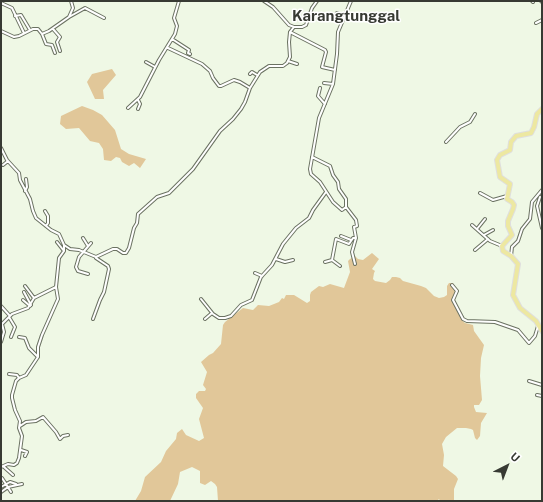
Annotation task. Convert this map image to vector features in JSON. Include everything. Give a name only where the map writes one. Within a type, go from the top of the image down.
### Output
[{"type":"main road","points":[[542,109],[537,114],[531,133],[516,136],[511,142],[510,150],[500,155],[498,158],[500,177],[510,184],[507,199],[513,202],[514,205],[508,221],[508,226],[512,235],[502,246],[503,251],[510,256],[518,266],[513,296],[522,309],[539,324],[542,330]]},
{"type":"street","points":[[69,16],[73,8],[72,1]]},
{"type":"street","points":[[128,108],[138,100],[143,93],[155,67],[168,48],[176,30],[174,19],[179,1]]},
{"type":"street","points":[[264,1],[274,7],[289,25],[294,28]]},
{"type":"street","points":[[95,257],[113,249],[117,249],[124,254],[126,253],[137,223],[138,214],[157,197],[169,193],[193,169],[220,131],[241,109],[257,76],[268,66],[283,66],[288,61],[290,54],[290,32],[294,28],[306,25],[312,8],[317,1]]},
{"type":"street","points":[[346,207],[343,210],[333,202],[320,182],[310,173],[310,167],[319,118],[333,84],[334,70],[338,54],[338,32],[350,2]]},
{"type":"street","points":[[1,3],[11,7],[24,33]]},
{"type":"street","points":[[42,34],[69,16],[85,8],[104,18]]},
{"type":"street","points":[[337,13],[345,17]]},
{"type":"street","points":[[16,16],[21,14],[30,30]]},
{"type":"street","points":[[536,23],[542,20]]},
{"type":"street","points":[[53,28],[60,38],[57,42],[60,51]]},
{"type":"street","points":[[1,30],[14,37],[30,30],[38,29],[46,44],[52,45],[55,53]]},
{"type":"street","points":[[290,32],[325,50],[326,52],[322,67],[334,70]]},
{"type":"street","points":[[172,39],[189,50],[188,53],[190,54]]},
{"type":"street","points":[[168,48],[202,64],[210,71],[213,78],[220,86],[234,80],[250,88]]},
{"type":"street","points":[[288,61],[297,64]]},
{"type":"street","points":[[146,62],[155,67]]},
{"type":"street","points":[[250,74],[252,72],[257,76]]},
{"type":"street","points":[[324,82],[333,84]]},
{"type":"street","points":[[320,88],[318,96],[325,104]]},
{"type":"street","points":[[138,100],[140,103],[138,109]]},
{"type":"street","points":[[446,142],[457,130],[470,122],[475,114]]},
{"type":"street","points":[[1,148],[8,162],[19,173],[20,180],[30,199],[32,211],[36,218],[58,234],[64,245],[70,249],[78,250],[95,257],[108,266],[109,268],[104,292],[93,320]]},
{"type":"street","points":[[312,157],[330,166],[333,175],[338,182],[339,189],[346,199],[346,207],[356,220],[357,226],[354,227],[356,238],[352,252],[355,264]]},
{"type":"street","points":[[3,165],[8,162]]},
{"type":"street","points":[[25,191],[27,187],[26,179]]},
{"type":"street","points":[[542,190],[537,206],[542,228]]},
{"type":"street","points":[[201,300],[212,313],[219,318],[227,318],[231,316],[241,305],[253,299],[262,276],[276,259],[284,243],[296,228],[309,218],[326,192]]},
{"type":"street","points":[[480,193],[493,200],[507,196]]},
{"type":"street","points":[[510,256],[512,246],[518,241],[523,227],[530,219],[532,202],[540,197]]},
{"type":"street","points":[[45,211],[48,216],[48,223],[46,226]]},
{"type":"street","points":[[477,229],[485,219]]},
{"type":"street","points":[[472,225],[488,239],[502,246]]},
{"type":"street","points":[[484,235],[493,230]]},
{"type":"street","points":[[341,236],[351,240]]},
{"type":"street","points":[[83,238],[88,246]]},
{"type":"street","points":[[332,260],[336,239],[349,244],[353,238],[356,238]]},
{"type":"street","points":[[475,250],[488,239]]},
{"type":"street","points":[[58,242],[64,251]]},
{"type":"street","points":[[88,274],[81,273],[76,269],[79,257],[91,243]]},
{"type":"street","points":[[13,475],[3,467],[8,464],[17,463],[21,450],[22,436],[20,421],[12,398],[16,381],[19,378],[26,376],[38,357],[38,347],[40,341],[58,299],[56,287],[59,258],[64,251],[64,245]]},
{"type":"street","points":[[276,259],[284,262],[293,260]]},
{"type":"street","points":[[325,262],[332,260]]},
{"type":"street","points":[[332,260],[340,266]]},
{"type":"street","points":[[255,273],[262,276]]},
{"type":"street","points":[[452,285],[457,291],[453,300],[463,319],[467,321],[495,322],[518,330],[529,343],[535,336],[539,324]]},
{"type":"street","points":[[25,286],[34,298]]},
{"type":"street","points":[[1,342],[4,332],[2,324],[9,316],[30,306],[34,298],[56,287]]},
{"type":"street","points":[[24,292],[30,306]]},
{"type":"street","points":[[23,300],[30,306]]},
{"type":"street","points":[[1,306],[15,327],[11,337]]},
{"type":"street","points":[[11,310],[15,313]]},
{"type":"street","points":[[205,319],[212,313]]},
{"type":"street","points":[[19,337],[26,339],[29,348],[38,357]]},
{"type":"street","points":[[10,374],[17,375],[19,378]]},
{"type":"street","points":[[529,381],[542,385]]},
{"type":"street","points":[[537,395],[542,396]]},
{"type":"street","points":[[20,426],[25,422],[36,421],[43,417],[60,439],[63,436],[68,436]]},
{"type":"street","points":[[21,450],[27,452],[25,456]]},
{"type":"street","points":[[1,478],[9,487],[11,492]]},
{"type":"street","points":[[1,487],[10,482],[21,485],[9,487],[1,492]]},
{"type":"shaded area","points":[[112,69],[116,75],[103,90],[104,99],[95,99],[87,82],[92,74]]},
{"type":"shaded area","points":[[82,106],[102,115],[115,130],[121,149],[129,154],[146,159],[140,168],[134,163],[129,166],[122,162],[120,158],[116,157],[111,161],[104,160],[103,149],[99,143],[90,141],[79,128],[66,129],[60,124],[61,116]]},
{"type":"shaded area","points":[[372,253],[379,259],[372,269],[375,271],[373,279],[375,281],[386,283],[392,277],[400,278],[403,281],[426,288],[434,296],[439,298],[447,295],[447,286],[449,283],[453,283],[456,292],[455,301],[462,320],[465,323],[473,325],[474,331],[484,345],[481,358],[480,376],[482,400],[479,405],[474,405],[476,412],[487,413],[481,423],[480,436],[477,440],[473,430],[457,428],[446,437],[442,444],[444,455],[443,466],[458,479],[454,489],[454,501],[440,501],[439,499],[437,501],[218,501],[217,487],[215,484],[211,481],[205,485],[200,483],[200,471],[192,467],[180,472],[178,484],[170,501],[135,501],[141,491],[145,477],[161,462],[166,451],[176,439],[177,433],[182,429],[186,435],[199,441],[204,438],[199,419],[203,408],[196,398],[196,394],[199,391],[205,391],[206,389],[203,385],[207,372],[201,362],[213,353],[221,344],[223,325],[225,322],[243,308],[253,310],[258,305],[269,306],[279,302],[282,298],[284,299],[286,295],[294,295],[307,303],[310,301],[311,292],[319,286],[323,287],[330,284],[344,288],[350,272],[348,261],[355,256],[358,259],[363,260]]},
{"type":"district","name":"Karangtunggal","points":[[346,16]]}]
